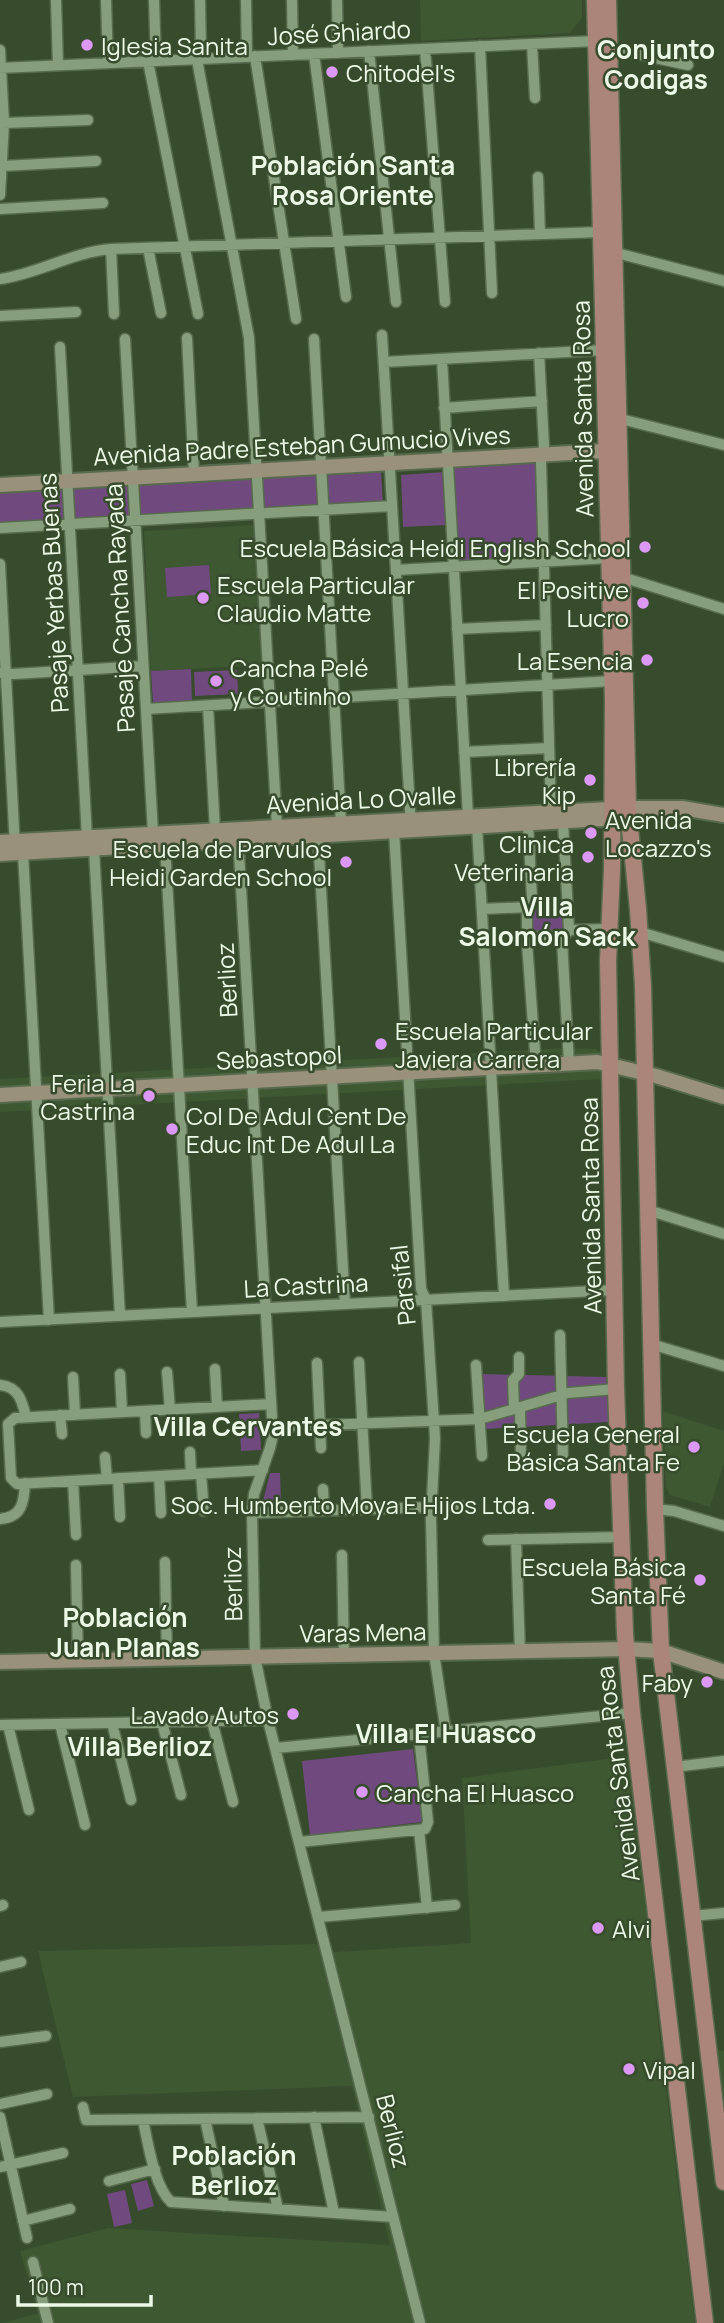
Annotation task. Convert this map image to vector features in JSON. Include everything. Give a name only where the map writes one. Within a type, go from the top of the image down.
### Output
[{"type":"main road","name":"Avenida Santa Rosa","points":[[595,0],[602,45],[613,252],[622,577],[620,813],[608,929],[608,1062],[626,1649],[705,2323]]},
{"type":"main road","name":"Avenida Santa Rosa","points":[[608,0],[602,45],[601,232],[612,681],[620,813],[640,932],[661,1651],[692,1916],[719,2108],[724,2182]]},
{"type":"street","points":[[55,0],[58,65]]},
{"type":"street","points":[[106,0],[108,63]]},
{"type":"street","points":[[154,0],[152,61],[198,314]]},
{"type":"street","points":[[200,0],[198,65],[248,338],[277,827]]},
{"type":"street","points":[[246,0],[251,57],[296,319]]},
{"type":"street","points":[[292,0],[293,55]]},
{"type":"street","points":[[337,0],[338,52]]},
{"type":"street","points":[[533,44],[535,98]]},
{"type":"street","name":"José Ghiardo","points":[[0,68],[533,44],[602,45],[688,65]]},
{"type":"street","points":[[480,46],[492,293]]},
{"type":"street","points":[[425,49],[445,302]]},
{"type":"street","points":[[0,50],[4,123],[0,195]]},
{"type":"street","points":[[369,51],[396,302]]},
{"type":"street","points":[[314,54],[346,297]]},
{"type":"street","points":[[4,123],[88,120]]},
{"type":"street","points":[[3,166],[96,161]]},
{"type":"street","points":[[538,177],[540,234]]},
{"type":"street","points":[[0,209],[103,204]]},
{"type":"street","points":[[0,279],[35,271],[90,252],[111,249],[601,232]]},
{"type":"street","points":[[148,248],[162,313]]},
{"type":"street","points":[[111,249],[114,314]]},
{"type":"street","points":[[613,252],[724,281]]},
{"type":"street","points":[[0,316],[76,312]]},
{"type":"street","points":[[382,335],[411,825]]},
{"type":"street","points":[[187,338],[194,474]]},
{"type":"street","name":"Pasaje Cancha Rayada","points":[[125,339],[153,834]]},
{"type":"street","points":[[314,339],[341,823]]},
{"type":"street","name":"Pasaje Yerbas Buenas","points":[[60,347],[120,1316]]},
{"type":"street","points":[[384,362],[604,350]]},
{"type":"street","points":[[539,353],[544,446],[544,561],[551,812]]},
{"type":"street","points":[[442,359],[464,752],[482,909],[503,1296]]},
{"type":"street","points":[[444,408],[542,401]]},
{"type":"street","points":[[606,451],[617,418],[724,445]]},
{"type":"street","name":"Avenida Padre Esteban Gumucio Vives","points":[[0,485],[606,451]]},
{"type":"street","points":[[0,528],[392,506]]},
{"type":"street","points":[[396,570],[609,558]]},
{"type":"street","points":[[0,564],[3,672],[36,1093],[49,1320]]},
{"type":"street","points":[[622,577],[724,609]]},
{"type":"street","points":[[457,629],[546,625]]},
{"type":"street","points":[[3,672],[15,674],[143,666]]},
{"type":"street","points":[[146,709],[612,681]]},
{"type":"street","points":[[208,706],[215,830]]},
{"type":"street","points":[[464,752],[549,748]]},
{"type":"street","name":"Avenida Lo Ovalle","points":[[91,843],[165,845],[277,827],[341,823],[411,825],[551,812],[724,816]]},
{"type":"street","name":"Avenida Lo Ovalle","points":[[472,821],[528,824],[563,822],[620,813]]},
{"type":"street","points":[[563,822],[567,933],[562,940],[569,1063]]},
{"type":"street","points":[[528,824],[532,898],[527,915],[536,1065]]},
{"type":"street","name":"Avenida Lo Ovalle","points":[[0,854],[18,849],[153,834],[215,830],[238,834],[318,836],[394,831],[411,825]]},
{"type":"street","name":"Parsifal","points":[[394,831],[421,1289],[426,1300],[434,1419],[434,1653],[446,1733]]},
{"type":"street","name":"Berlioz","points":[[238,834],[272,1426],[271,1444],[254,1494],[252,1513],[255,1657],[268,1720],[420,2323]]},
{"type":"street","points":[[318,836],[345,1304]]},
{"type":"street","name":"Avenida Lo Ovalle","points":[[0,842],[18,849]]},
{"type":"street","points":[[165,845],[192,1312]]},
{"type":"street","points":[[482,909],[530,907]]},
{"type":"street","points":[[528,937],[608,929]]},
{"type":"street","points":[[640,932],[724,957]]},
{"type":"street","name":"Sebastopol","points":[[0,1095],[608,1062],[724,1089]]},
{"type":"street","name":"Sebastopol","points":[[646,1069],[724,1097]]},
{"type":"street","points":[[648,1210],[724,1234]]},
{"type":"street","name":"La Castrina","points":[[0,1322],[615,1290]]},
{"type":"street","points":[[560,1335],[563,1459]]},
{"type":"street","points":[[651,1344],[724,1366]]},
{"type":"street","points":[[519,1357],[519,1374],[513,1380],[521,1460]]},
{"type":"street","points":[[359,1362],[367,1509]]},
{"type":"street","points":[[317,1363],[321,1448]]},
{"type":"street","points":[[477,1365],[482,1456]]},
{"type":"street","points":[[215,1369],[217,1407]]},
{"type":"street","points":[[167,1372],[170,1410]]},
{"type":"street","points":[[120,1374],[122,1412]]},
{"type":"street","points":[[73,1377],[75,1415]]},
{"type":"street","points":[[0,1385],[17,1392],[26,1417]]},
{"type":"street","points":[[272,1426],[480,1419],[562,1394],[616,1389]]},
{"type":"street","points":[[263,1470],[25,1483],[8,1476],[6,1427],[26,1417],[271,1404]]},
{"type":"street","points":[[145,1411],[146,1433]]},
{"type":"street","points":[[60,1416],[62,1434]]},
{"type":"street","points":[[190,1452],[204,1511]]},
{"type":"street","points":[[105,1457],[120,1517]]},
{"type":"street","points":[[159,1476],[161,1513]]},
{"type":"street","points":[[73,1481],[76,1535]]},
{"type":"street","points":[[0,1519],[9,1518],[19,1512],[23,1504],[25,1483]]},
{"type":"street","points":[[323,1489],[324,1510]]},
{"type":"street","points":[[252,1513],[461,1506]]},
{"type":"street","points":[[655,1509],[674,1511],[724,1526]]},
{"type":"street","points":[[488,1540],[621,1537]]},
{"type":"street","points":[[516,1539],[520,1651]]},
{"type":"street","points":[[342,1555],[344,1655]]},
{"type":"street","points":[[165,1562],[167,1659]]},
{"type":"street","points":[[76,1565],[78,1660]]},
{"type":"street","name":"Varas Mena","points":[[0,1662],[626,1649],[661,1651],[724,1672]]},
{"type":"street","points":[[275,1748],[632,1713]]},
{"type":"street","points":[[29,1810],[4,1725],[268,1720]]},
{"type":"street","points":[[212,1721],[233,1802]]},
{"type":"street","points":[[162,1722],[181,1795]]},
{"type":"street","points":[[112,1723],[131,1800]]},
{"type":"street","points":[[60,1724],[85,1825]]},
{"type":"street","points":[[300,1842],[427,1827],[419,1735]]},
{"type":"street","points":[[674,1767],[724,1761]]},
{"type":"street","points":[[419,1830],[427,1908]]},
{"type":"street","points":[[319,1917],[455,1905]]},
{"type":"street","points":[[692,1916],[724,1913]]},
{"type":"street","points":[[0,1966],[21,1962]]},
{"type":"street","points":[[0,2042],[46,2036]]},
{"type":"street","points":[[0,2105],[47,2094]]},
{"type":"street","points":[[83,2108],[86,2120],[369,2117]]},
{"type":"street","points":[[0,2117],[5,2165],[27,2238]]},
{"type":"street","points":[[314,2117],[334,2213]]},
{"type":"street","points":[[257,2118],[278,2209]]},
{"type":"street","points":[[147,2119],[155,2169],[165,2196],[172,2202],[393,2217]]},
{"type":"street","points":[[205,2119],[224,2206]]},
{"type":"street","points":[[5,2165],[63,2153]]},
{"type":"street","points":[[109,2181],[155,2169]]},
{"type":"street","points":[[23,2221],[70,2209]]},
{"type":"street","points":[[33,2262],[48,2323]]},
{"type":"shaded area","points":[[420,0],[582,0],[582,18],[570,33],[421,41]]},
{"type":"shaded area","points":[[534,459],[539,463],[541,558],[458,564],[451,467]]},
{"type":"shaded area","points":[[381,471],[383,505],[0,527],[0,493]]},
{"type":"shaded area","points":[[445,472],[447,525],[403,527],[401,475]]},
{"type":"shaded area","name":"Escuela Particular Claudio Matte","points":[[255,525],[263,665],[151,671],[144,531]]},
{"type":"shaded area","points":[[209,565],[211,594],[167,597],[165,568]]},
{"type":"shaded area","points":[[191,669],[192,701],[153,703],[151,671]]},
{"type":"shaded area","name":"Cancha Pelé y Coutinho","points":[[237,670],[238,694],[195,696],[194,672]]},
{"type":"shaded area","points":[[565,901],[563,930],[558,935],[531,935],[531,913],[536,902]]},
{"type":"shaded area","name":"Feria La Castrina","points":[[565,1048],[595,1049],[600,1052],[601,1079],[0,1112],[0,1079]]},
{"type":"shaded area","points":[[483,1374],[606,1377],[607,1386],[484,1414]]},
{"type":"shaded area","points":[[607,1394],[609,1422],[485,1429],[485,1421],[569,1396]]},
{"type":"shaded area","name":"Escuela General Básica Santa Fe","points":[[663,1411],[724,1431],[724,1463],[710,1507],[670,1495],[666,1488]]},
{"type":"shaded area","points":[[259,1413],[261,1450],[241,1451],[239,1414]]},
{"type":"shaded area","points":[[270,1473],[280,1473],[281,1504],[262,1505]]},
{"type":"shaded area","name":"Cancha El Huasco","points":[[413,1749],[422,1822],[310,1835],[302,1761]]},
{"type":"shaded area","points":[[629,1756],[695,2323],[3,2323],[38,2313],[20,2251],[108,2228],[390,2245],[352,2086],[73,2097],[38,1951],[318,1944],[321,1953],[471,1943],[462,1778]]},
{"type":"shaded area","points":[[715,2049],[724,2051],[724,2123]]},
{"type":"shaded area","points":[[147,2180],[154,2206],[138,2211],[131,2184]]},
{"type":"shaded area","points":[[125,2190],[132,2223],[114,2227],[107,2194]]},
{"type":"place","name":"Iglesia Sanita","points":[[87,45]]},
{"type":"place","name":"Chitodel's","points":[[332,72]]},
{"type":"place","name":"Escuela Básica Heidi English School","points":[[645,547]]},
{"type":"place","name":"Escuela Particular Claudio Matte","points":[[203,598]]},
{"type":"place","name":"El Positive Lucro","points":[[643,603]]},
{"type":"place","name":"La Esencia","points":[[647,660]]},
{"type":"place","name":"Cancha Pelé y Coutinho","points":[[216,681]]},
{"type":"place","name":"Librería Kip","points":[[590,780]]},
{"type":"place","name":"Avenida Locazzo's","points":[[591,833]]},
{"type":"place","name":"Clinica Veterinaria","points":[[588,857]]},
{"type":"place","name":"Escuela de Parvulos Heidi Garden School","points":[[346,862]]},
{"type":"place","name":"Escuela Particular Javiera Carrera","points":[[381,1044]]},
{"type":"place","name":"Feria La Castrina","points":[[149,1096]]},
{"type":"place","name":"Col De Adul Cent De Educ Int De Adul La","points":[[172,1129]]},
{"type":"place","name":"Escuela General Básica Santa Fe","points":[[694,1447]]},
{"type":"place","name":"Soc. Humberto Moya E Hijos Ltda.","points":[[550,1504]]},
{"type":"place","name":"Escuela Básica Santa Fé","points":[[700,1580]]},
{"type":"place","name":"Faby","points":[[707,1682]]},
{"type":"place","name":"Lavado Autos","points":[[293,1714]]},
{"type":"place","name":"Cancha El Huasco","points":[[362,1792]]},
{"type":"place","name":"Alvi","points":[[598,1928]]},
{"type":"place","name":"Vipal","points":[[629,2069]]},
{"type":"district","name":"Conjunto Codigas","points":[[656,64]]},
{"type":"district","name":"Población Santa Rosa Oriente","points":[[353,180]]},
{"type":"district","name":"Villa Salomón Sack","points":[[547,920]]},
{"type":"district","name":"Villa Cervantes","points":[[248,1426]]},
{"type":"district","name":"Población Juan Planas","points":[[125,1632]]},
{"type":"district","name":"Villa El Huasco","points":[[446,1733]]},
{"type":"district","name":"Villa Berlioz","points":[[140,1746]]},
{"type":"district","name":"Población Berlioz","points":[[234,2170]]}]
